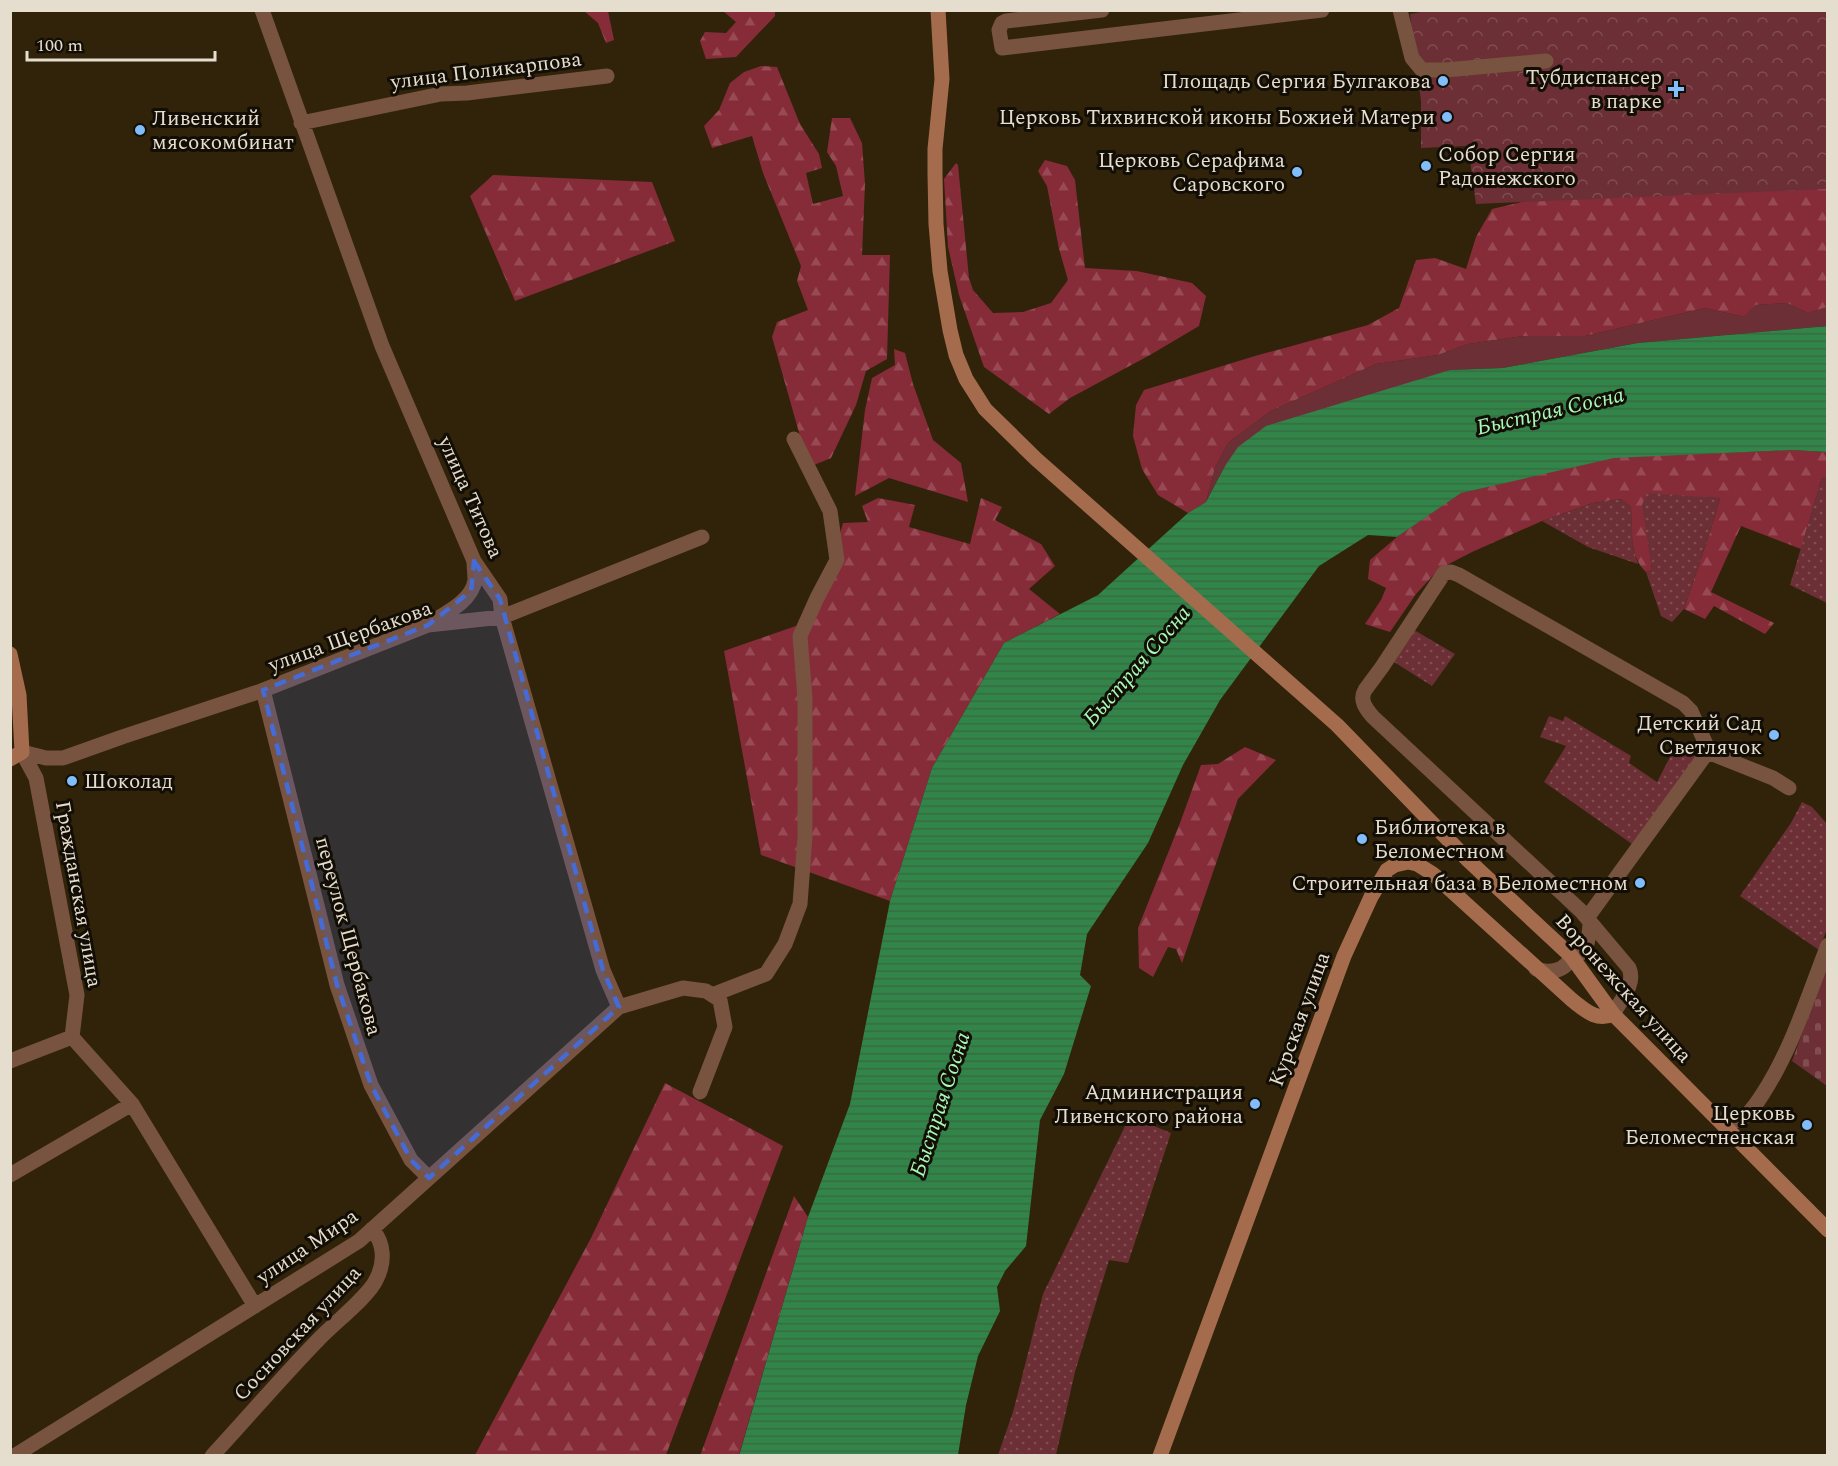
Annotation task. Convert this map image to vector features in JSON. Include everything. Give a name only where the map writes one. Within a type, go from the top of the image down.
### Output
[{"type":"street","name":"улица Титова","points":[[262,10],[382,346],[474,561],[500,599],[502,617],[603,970],[619,1007]]},
{"type":"street","name":"Воронежская улица","points":[[938,10],[942,64],[935,149],[936,224],[940,271],[950,330],[961,367],[976,397],[993,419],[1036,459],[1337,725],[1468,860],[1570,956],[1613,1014],[1827,1230]]},
{"type":"street","points":[[1102,10],[1006,21],[1002,23],[999,30],[1002,48],[1275,13],[1322,10]]},
{"type":"street","points":[[1400,10],[1412,58],[1422,70],[1546,61]]},
{"type":"street","name":"улица Поликарпова","points":[[301,123],[441,94],[467,93],[607,76]]},
{"type":"street","points":[[712,995],[766,974],[785,944],[800,904],[805,837],[805,698],[800,636],[837,560],[830,511],[794,439]]},
{"type":"street","name":"улица Щербакова","points":[[16,756],[63,758],[263,690],[428,625],[502,617],[702,537]]},
{"type":"street","points":[[428,625],[462,601],[471,591],[475,580],[474,561]]},
{"type":"street","points":[[1613,1014],[1630,986],[1629,968],[1588,921],[1373,717],[1363,701],[1362,693],[1382,667],[1444,573],[1451,572],[1459,575],[1683,703],[1691,711],[1710,753],[1773,778],[1789,788]]},
{"type":"street","name":"Гражданская улица","points":[[10,654],[19,695],[16,756],[36,778],[77,995],[72,1037]]},
{"type":"street","name":"переулок Щербакова","points":[[263,690],[338,985],[371,1085],[411,1160],[429,1178]]},
{"type":"street","points":[[1536,969],[1546,972],[1559,969],[1567,964],[1570,956],[1576,956],[1584,950],[1588,921],[1709,750]]},
{"type":"street","name":"Курская улица","points":[[1160,1455],[1344,956],[1383,874],[1395,865],[1408,862],[1417,864],[1433,874],[1536,969],[1589,1013],[1602,1018],[1613,1014]]},
{"type":"street","points":[[1718,1119],[1732,1122],[1742,1118],[1766,1088],[1791,1042],[1827,945]]},
{"type":"street","points":[[619,1007],[683,987],[706,991],[720,1000],[725,1028],[700,1092]]},
{"type":"street","name":"улица Мира","points":[[14,1455],[358,1241],[619,1007]]},
{"type":"street","points":[[10,1061],[72,1037],[132,1104],[255,1306]]},
{"type":"street","points":[[10,1175],[132,1104]]},
{"type":"street","name":"Сосновская улица","points":[[212,1455],[319,1339],[371,1288],[378,1276],[382,1257],[379,1237],[372,1229]]},
{"type":"highlighted area","points":[[474,561],[500,599],[603,970],[619,1007],[429,1178],[411,1160],[371,1085],[337,985],[263,690],[428,625],[471,591]]},
{"type":"green space","points":[[1432,10],[1827,11],[1827,189],[1476,204],[1468,146],[1421,148],[1421,101],[1410,14]]},
{"type":"green space","points":[[584,11],[608,11],[614,40],[606,43],[598,23]]},
{"type":"green space","points":[[723,11],[775,11],[775,16],[736,57],[706,59],[700,41],[705,32],[726,33],[736,22]]},
{"type":"green space","points":[[761,66],[777,67],[800,124],[819,154],[822,168],[806,173],[813,204],[843,196],[836,166],[827,152],[832,118],[850,118],[862,143],[865,184],[862,255],[890,255],[887,359],[866,371],[856,405],[831,458],[814,465],[800,436],[772,337],[777,322],[808,310],[797,281],[801,266],[763,173],[752,136],[712,148],[704,126],[719,110],[730,83],[744,72]]},
{"type":"green space","points":[[1045,160],[1067,166],[1075,180],[1085,268],[1137,271],[1192,283],[1206,296],[1199,326],[1070,398],[1049,414],[984,367],[959,295],[948,247],[944,179],[956,163],[969,278],[973,290],[993,313],[1023,312],[1051,303],[1068,280],[1059,249],[1047,186],[1038,171]]},
{"type":"green space","points":[[1827,174],[1827,307],[1808,313],[1787,303],[1755,305],[1744,317],[1705,308],[1585,336],[1523,336],[1468,344],[1438,355],[1376,364],[1271,411],[1228,443],[1215,468],[1206,502],[1188,513],[1158,495],[1142,469],[1133,436],[1136,405],[1144,390],[1368,325],[1399,308],[1416,260],[1435,258],[1466,269],[1476,237],[1492,209],[1547,196]]},
{"type":"green space","points":[[493,175],[652,182],[675,241],[515,301],[470,196]]},
{"type":"green space","points":[[1787,303],[1808,313],[1827,307],[1827,326],[1638,343],[1503,368],[1450,370],[1225,466],[1206,502],[1215,468],[1228,443],[1271,411],[1376,364],[1438,355],[1468,344],[1523,336],[1585,336],[1705,308],[1744,317],[1754,305]]},
{"type":"green space","points":[[894,349],[905,353],[913,384],[933,440],[961,463],[968,502],[889,478],[855,496],[865,410],[872,378],[895,365]]},
{"type":"green space","points":[[1792,450],[1827,452],[1827,477],[1822,477],[1801,549],[1741,526],[1711,592],[1774,623],[1765,634],[1714,606],[1705,619],[1684,609],[1720,498],[1694,497],[1648,539],[1652,570],[1646,572],[1634,550],[1631,507],[1621,499],[1593,503],[1542,521],[1439,569],[1416,594],[1390,632],[1365,624],[1386,588],[1368,579],[1370,560],[1397,537],[1460,493],[1614,457]]},
{"type":"green space","points":[[1822,477],[1827,477],[1827,603],[1790,585]]},
{"type":"green space","points":[[1647,493],[1720,498],[1684,609],[1672,622],[1661,616],[1646,572],[1652,570],[1642,505]]},
{"type":"green space","points":[[878,498],[915,505],[909,527],[970,544],[981,498],[1002,507],[995,520],[1041,544],[1055,566],[1029,589],[1060,614],[1004,643],[932,768],[890,901],[761,855],[724,651],[816,619],[843,523],[868,522],[862,506]]},
{"type":"green space","points":[[1621,499],[1631,507],[1633,547],[1638,564],[1588,547],[1542,521],[1593,503]]},
{"type":"green space","points":[[1414,630],[1455,654],[1432,686],[1394,662]]},
{"type":"green space","points":[[1549,716],[1563,721],[1565,716],[1631,756],[1629,763],[1657,782],[1679,740],[1698,753],[1632,844],[1544,782],[1566,746],[1540,737]]},
{"type":"green space","points":[[1245,747],[1276,760],[1238,799],[1182,963],[1176,949],[1168,947],[1153,977],[1139,968],[1138,928],[1201,765],[1218,764]]},
{"type":"green space","points":[[1802,802],[1812,807],[1828,825],[1827,929],[1819,950],[1740,896],[1791,823]]},
{"type":"green space","points":[[1827,966],[1827,1086],[1792,1061]]},
{"type":"green space","points":[[665,1083],[783,1146],[666,1455],[475,1455],[591,1238]]},
{"type":"green space","points":[[1130,1116],[1171,1133],[1128,1263],[1109,1260],[1075,1372],[1056,1455],[998,1455],[1013,1412],[1043,1294]]},
{"type":"green space","points":[[794,1196],[808,1217],[739,1455],[700,1456]]},
{"type":"water","name":"Быстрая Сосна","points":[[1827,326],[1827,452],[1792,450],[1614,458],[1461,493],[1397,537],[1368,535],[1319,566],[1220,700],[1183,765],[1148,843],[1087,934],[1080,975],[1091,986],[1064,1074],[1040,1120],[1026,1246],[1005,1271],[997,1287],[1000,1311],[978,1356],[966,1405],[958,1455],[739,1456],[808,1217],[850,1104],[890,901],[932,768],[1004,643],[1098,595],[1188,513],[1206,502],[1238,447],[1266,426],[1450,370],[1503,368],[1638,343]]},
{"type":"place","name":"Площадь Сергия Булгакова","points":[[1443,81]]},
{"type":"place","name":"Тубдиспансер в парке","points":[[1676,89]]},
{"type":"place","name":"Церковь Тихвинской иконы Божией Матери","points":[[1447,117]]},
{"type":"place","name":"Ливенский мясокомбинат","points":[[140,130]]},
{"type":"place","name":"Собор Сергия Радонежского","points":[[1426,166]]},
{"type":"place","name":"Церковь Серафима Саровского","points":[[1297,172]]},
{"type":"place","name":"Детский Сад Светлячок","points":[[1774,735]]},
{"type":"place","name":"Шоколад","points":[[72,781]]},
{"type":"place","name":"Библиотека в Беломестном","points":[[1362,839]]},
{"type":"place","name":"Строительная база в Беломестном","points":[[1640,883]]},
{"type":"place","name":"Администрация Ливенского района","points":[[1255,1104]]},
{"type":"place","name":"Церковь Беломестненская","points":[[1807,1125]]}]
